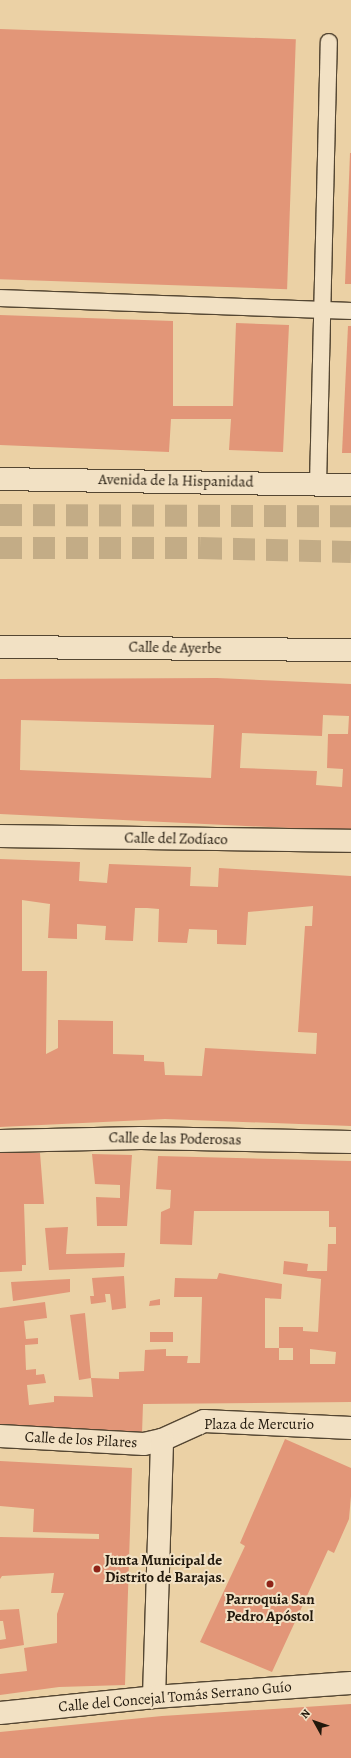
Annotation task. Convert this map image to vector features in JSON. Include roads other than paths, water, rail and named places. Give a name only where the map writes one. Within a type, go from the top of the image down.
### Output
[{"type":"street","name":"Avenida de la Hispanidad","points":[[0,479],[351,485]]},
{"type":"street","name":"Calle de Ayerbe","points":[[0,647],[351,650]]},
{"type":"street","name":"Calle del Zodíaco","points":[[0,836],[351,841]]},
{"type":"street","name":"Calle de las Poderosas","points":[[0,1141],[141,1138],[351,1142]]},
{"type":"street","name":"Plaza de Mercurio","points":[[162,1440],[204,1421],[342,1425],[351,1428]]},
{"type":"street","name":"Calle de los Pilares","points":[[0,1436],[144,1444],[162,1440]]},
{"type":"street","points":[[154,1697],[162,1440]]},
{"type":"street","name":"Calle del Concejal Tomás Serrano Guío","points":[[0,1713],[154,1697],[351,1682]]},
{"type":"lane","points":[[318,484],[324,310],[329,42]]},
{"type":"lane","points":[[0,298],[351,311]]},
{"type":"tunnel","points":[[0,515],[351,516]]},
{"type":"tunnel","points":[[0,548],[200,548],[351,552]]},
{"type":"place","name":"Junta Municipal de Distrito de Barajas.","points":[[97,1569]]},
{"type":"place","name":"Parroquia San Pedro Apóstol","points":[[270,1584]]}]
